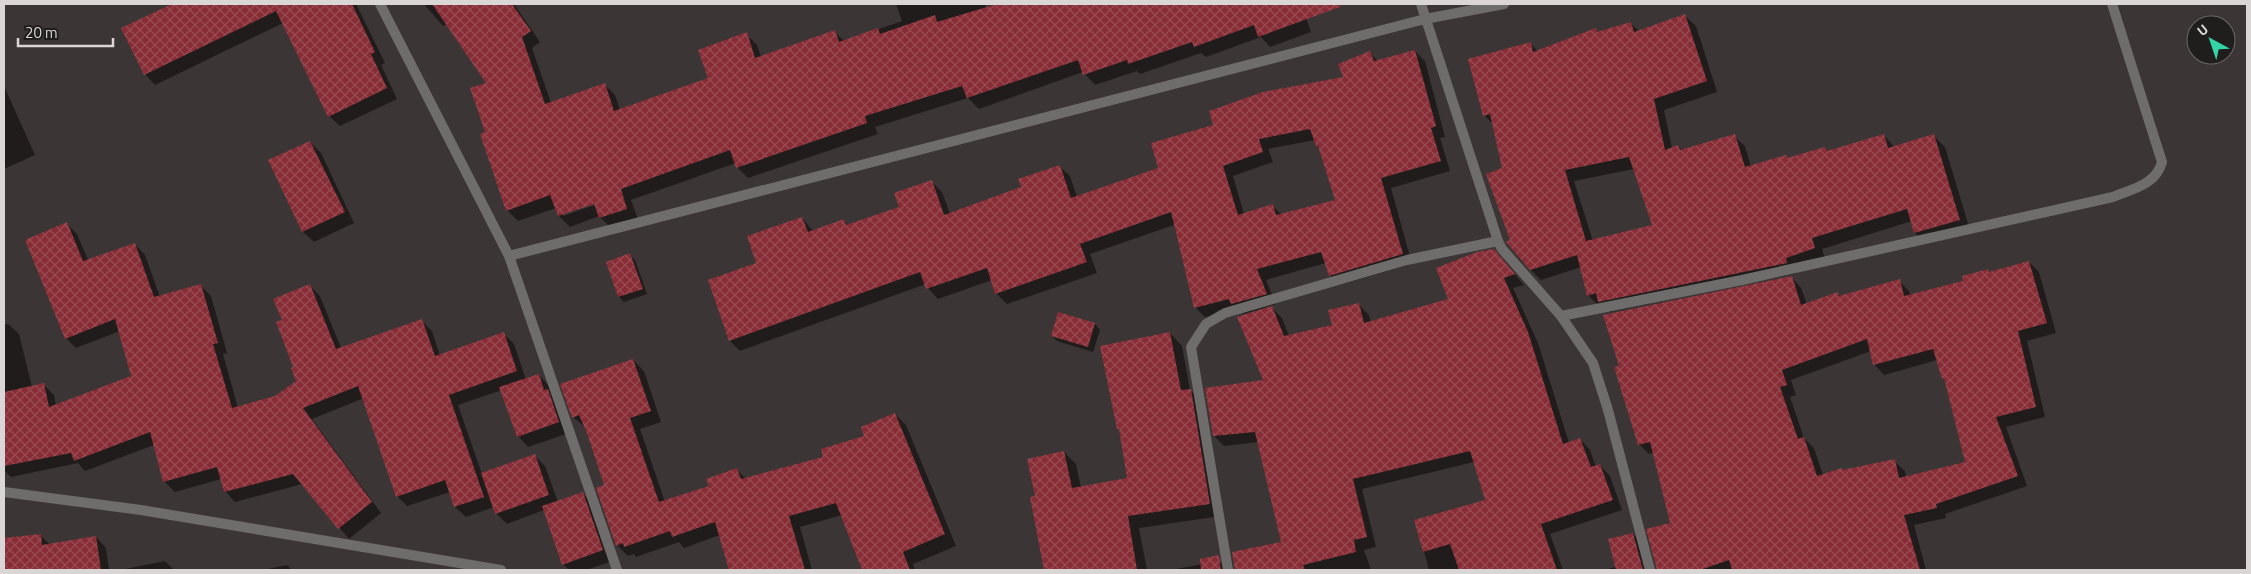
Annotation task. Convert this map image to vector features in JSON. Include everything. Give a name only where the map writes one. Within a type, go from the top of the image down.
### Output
[{"type":"street","points":[[380,4],[508,256],[617,570]]},
{"type":"street","points":[[1421,4],[1498,241],[1502,249],[1561,316],[1593,363],[1608,410],[1650,570]]},
{"type":"street","points":[[508,256],[1425,20],[1504,4]]},
{"type":"street","points":[[1561,316],[1742,280],[2113,197],[2148,183],[2160,171],[2162,162],[2112,4]]},
{"type":"street","points":[[1228,570],[1191,347],[1206,324],[1225,313],[1277,300],[1407,260],[1498,241]]},
{"type":"street","points":[[4,492],[141,510],[501,570]]},
{"type":"building","points":[[172,4],[352,4],[375,52],[371,54],[387,88],[328,117],[276,11],[144,75],[121,28]]},
{"type":"building","points":[[432,4],[512,4],[531,31],[522,37],[545,104],[605,83],[614,111],[708,78],[698,50],[747,32],[755,58],[835,30],[839,42],[878,28],[880,34],[935,15],[937,22],[997,4],[1340,4],[1340,7],[1258,37],[1254,25],[1194,47],[1192,42],[1128,64],[1127,60],[1083,75],[1078,60],[967,98],[962,86],[865,116],[867,123],[736,168],[730,150],[621,189],[627,209],[599,218],[594,204],[558,216],[550,195],[506,211],[480,134],[485,132],[470,88],[486,83]]},
{"type":"building","points":[[1685,14],[1707,81],[1654,99],[1665,150],[1678,145],[1680,150],[1735,134],[1745,167],[1786,155],[1787,158],[1825,147],[1827,151],[1884,134],[1888,148],[1934,134],[1960,220],[1914,233],[1907,209],[1812,238],[1815,248],[1786,258],[1787,263],[1598,302],[1596,293],[1587,296],[1577,255],[1530,270],[1506,242],[1510,240],[1486,174],[1502,168],[1490,114],[1483,116],[1468,59],[1531,42],[1533,52],[1596,28],[1597,32],[1631,22],[1634,32]],"holes":[[[1629,157],[1652,225],[1586,241],[1565,170]]]},
{"type":"building","points":[[1415,50],[1436,126],[1431,128],[1441,161],[1381,178],[1403,254],[1329,276],[1321,252],[1257,269],[1267,294],[1231,304],[1229,299],[1194,308],[1171,212],[1080,244],[1087,262],[995,294],[987,268],[926,289],[920,272],[729,341],[708,280],[756,263],[747,236],[802,217],[808,232],[844,219],[846,225],[899,207],[894,193],[932,180],[944,215],[1021,187],[1018,179],[1060,165],[1071,198],[1158,168],[1151,143],[1213,125],[1209,111],[1263,92],[1343,77],[1338,64],[1370,51],[1374,61]],"holes":[[[1310,129],[1316,146],[1318,146],[1335,200],[1276,215],[1273,204],[1238,215],[1223,166],[1263,152],[1259,139]]]},
{"type":"building","points":[[310,141],[345,212],[302,232],[268,160]]},
{"type":"building","points":[[67,222],[83,261],[135,243],[154,297],[201,284],[218,343],[213,344],[232,408],[275,396],[296,381],[291,368],[293,367],[276,322],[282,320],[273,299],[310,284],[336,349],[422,319],[435,356],[504,332],[517,371],[449,395],[484,497],[454,507],[445,480],[396,497],[358,386],[303,408],[372,502],[338,529],[293,474],[224,492],[217,467],[163,482],[150,432],[74,461],[71,453],[4,466],[4,392],[44,383],[49,407],[131,376],[115,319],[65,339],[25,240]]},
{"type":"building","points":[[1494,249],[1515,274],[1504,278],[1528,332],[1563,444],[1580,438],[1591,467],[1600,464],[1613,500],[1541,524],[1557,570],[1459,570],[1450,544],[1423,552],[1414,520],[1485,500],[1470,451],[1353,479],[1367,537],[1354,540],[1356,552],[1303,565],[1305,570],[1235,570],[1232,552],[1281,542],[1255,432],[1213,436],[1205,388],[1263,380],[1237,317],[1272,306],[1284,336],[1332,325],[1328,310],[1359,303],[1364,323],[1448,299],[1436,268],[1477,252]]},
{"type":"building","points":[[630,253],[643,289],[618,297],[606,262]]},
{"type":"building","points":[[2029,261],[2047,323],[2018,331],[2036,407],[1996,417],[2018,476],[1936,504],[1937,508],[1904,515],[1920,570],[1732,570],[1729,560],[1700,570],[1657,570],[1646,529],[1670,523],[1650,442],[1638,445],[1614,367],[1619,366],[1603,315],[1792,276],[1801,305],[1838,292],[1839,296],[1900,279],[1904,296],[1963,281],[1962,276],[1988,269],[1989,272]],"holes":[[[1867,339],[1873,365],[1933,349],[1942,379],[1944,378],[1965,462],[1899,478],[1895,459],[1842,470],[1842,468],[1817,476],[1804,437],[1798,439],[1780,387],[1787,385],[1782,370]]]},
{"type":"building","points":[[1058,312],[1095,323],[1088,347],[1051,336]]},
{"type":"building","points":[[1170,332],[1181,390],[1191,389],[1210,504],[1128,516],[1137,570],[1044,570],[1030,497],[1035,496],[1027,459],[1064,451],[1072,488],[1127,478],[1119,429],[1117,429],[1100,346]]},
{"type":"building","points":[[633,359],[651,411],[630,418],[659,502],[709,486],[706,479],[737,468],[741,479],[823,457],[821,449],[864,436],[861,427],[895,413],[945,534],[903,552],[910,570],[862,570],[836,503],[789,516],[805,570],[729,570],[715,522],[672,537],[670,531],[624,547],[623,543],[616,546],[596,488],[604,485],[587,433],[579,415],[572,418],[560,384]]},
{"type":"building","points":[[539,374],[544,390],[548,389],[559,422],[517,437],[499,387]]},
{"type":"building","points":[[535,454],[549,495],[495,514],[481,473]]},
{"type":"building","points":[[583,492],[603,550],[562,565],[542,506]]},
{"type":"building","points":[[1633,533],[1643,570],[1616,570],[1608,539]]},
{"type":"building","points":[[41,534],[42,545],[96,536],[101,570],[4,570],[4,538]]},
{"type":"building","points":[[1219,555],[1221,570],[1201,570],[1200,559]]}]
